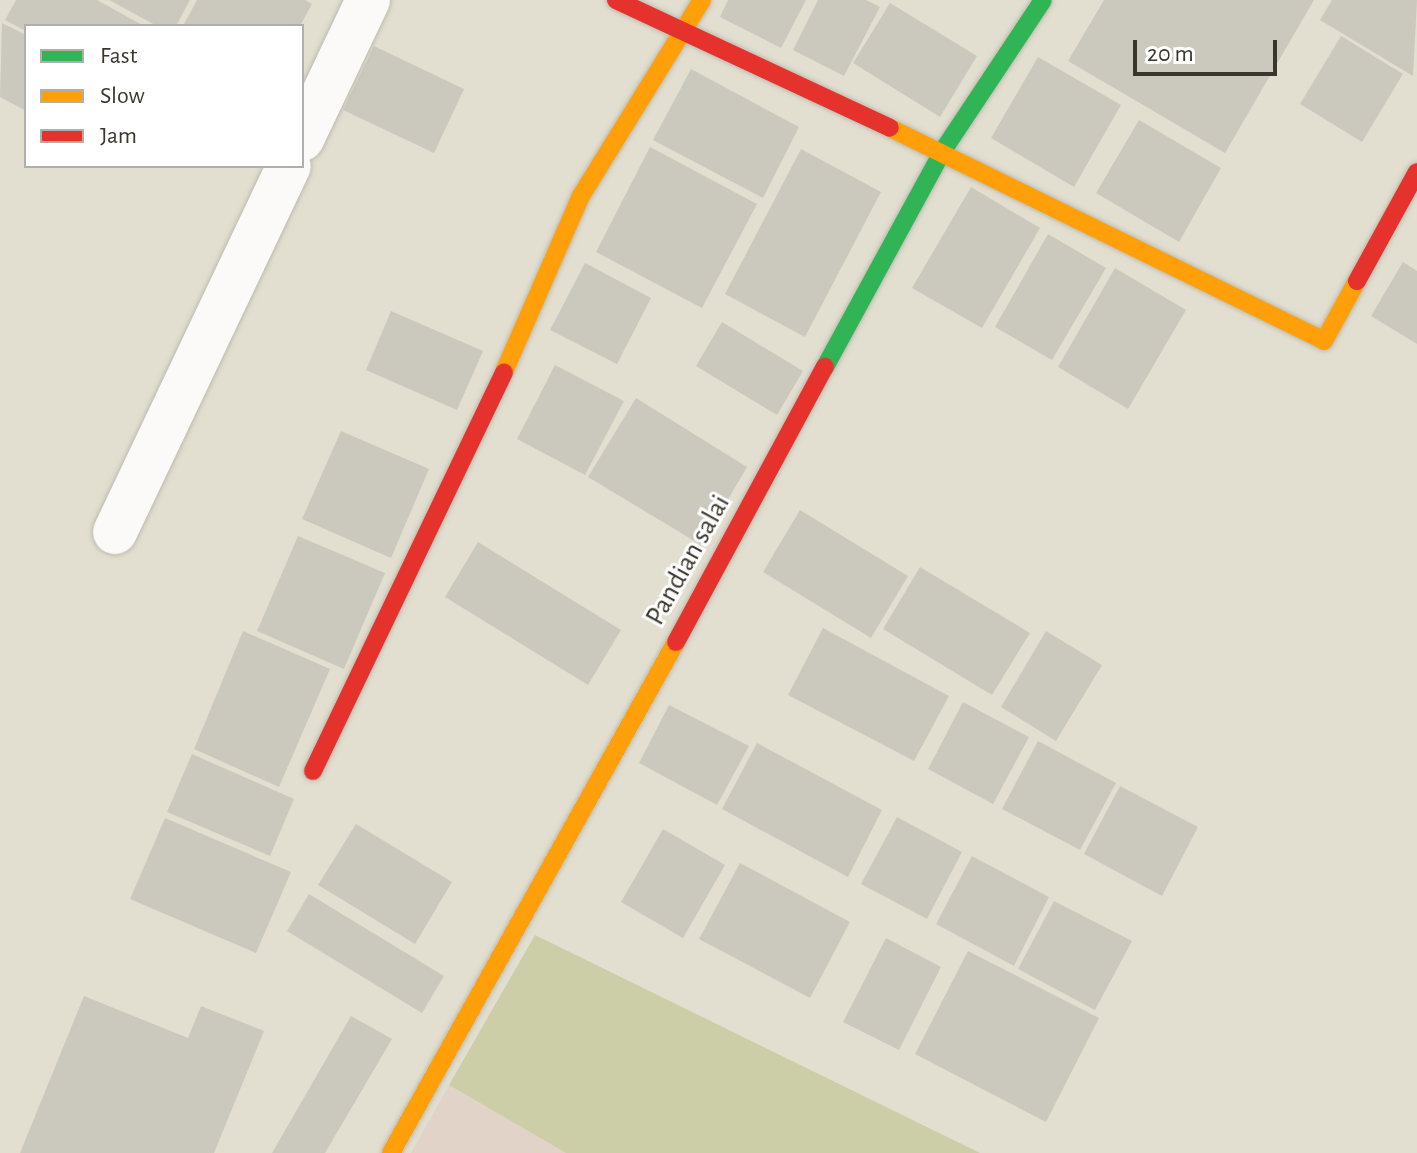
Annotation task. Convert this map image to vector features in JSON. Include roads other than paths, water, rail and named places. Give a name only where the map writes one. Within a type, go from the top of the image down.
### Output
[{"type":"street","points":[[304,135],[368,0]]},
{"type":"street","points":[[616,0],[942,152],[1324,341],[1417,172]]},
{"type":"street","points":[[313,771],[465,460],[581,196],[680,31],[702,0]]},
{"type":"street","name":"Pandian salai","points":[[391,1153],[502,961],[942,152],[1043,0]]},
{"type":"street","points":[[115,532],[288,168]]}]
